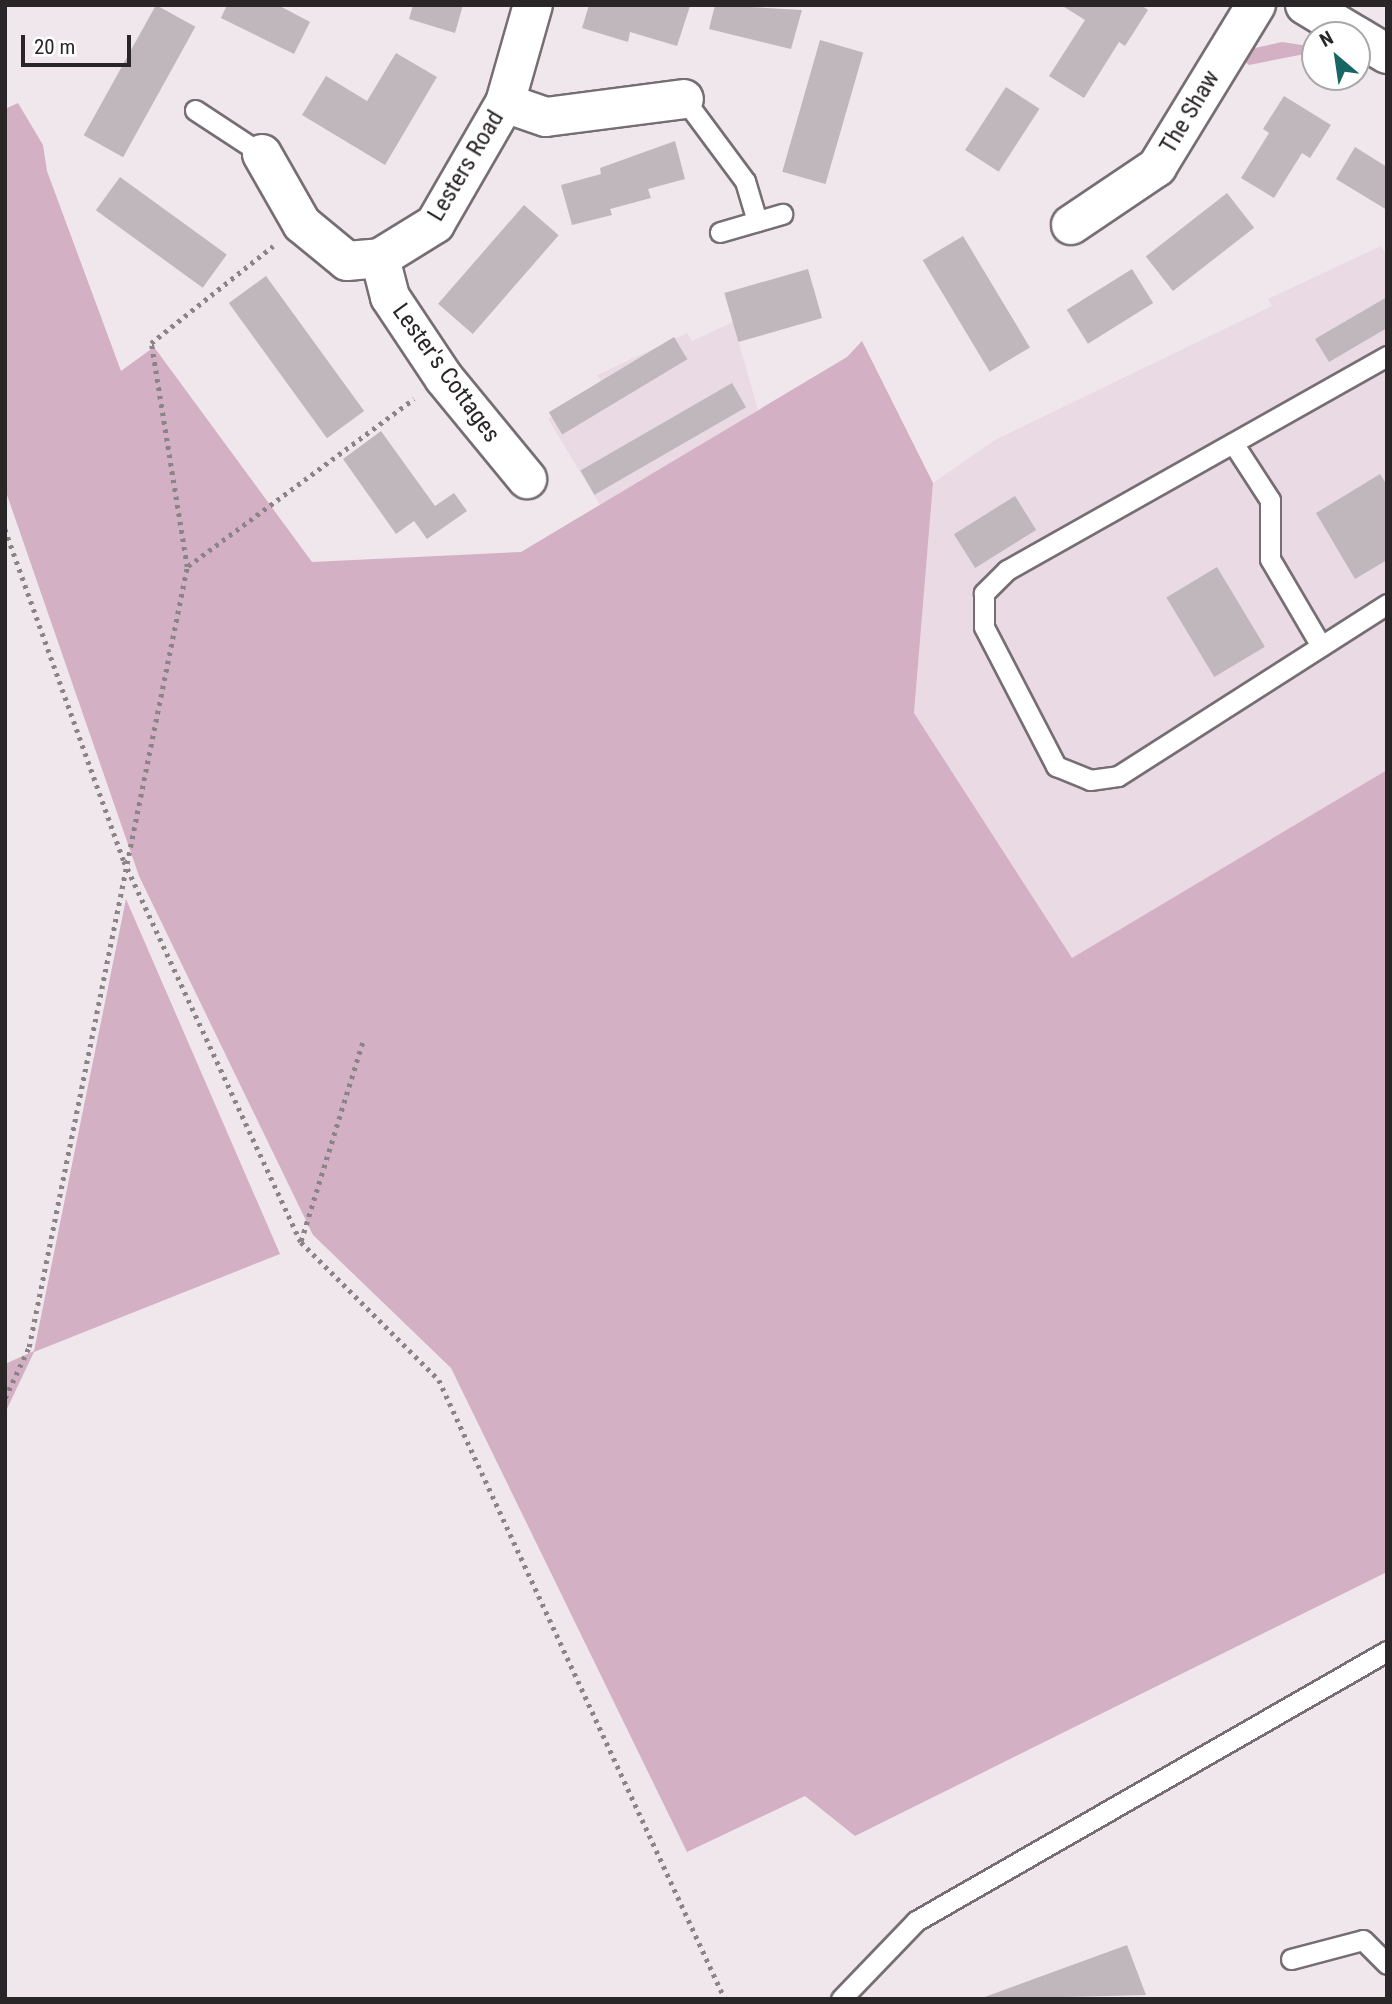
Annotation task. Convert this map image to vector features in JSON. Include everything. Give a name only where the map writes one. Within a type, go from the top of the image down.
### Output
[{"type":"street","name":"Lesters Road","points":[[262,154],[302,223],[347,261],[380,258],[435,224],[505,103],[533,5]]},
{"type":"street","name":"The Shaw","points":[[1071,225],[1157,167],[1256,5]]},
{"type":"street","points":[[1305,5],[1331,21]]},
{"type":"street","points":[[1371,45],[1387,54]]},
{"type":"street","points":[[505,103],[546,117],[684,99]]},
{"type":"street","name":"Lester's Cottages","points":[[380,258],[390,297],[444,378],[527,479]]},
{"type":"lane","points":[[684,99],[745,181],[757,221]]},
{"type":"lane","points":[[195,110],[262,154]]},
{"type":"lane","points":[[720,232],[782,214]]},
{"type":"lane","points":[[1387,356],[1007,570],[984,593],[984,627],[1056,766],[1090,780],[1118,776],[1387,604]]},
{"type":"lane","points":[[1233,443],[1270,500],[1270,559],[1321,646]]},
{"type":"lane","points":[[841,1999],[916,1921],[1387,1651]]},
{"type":"lane","points":[[1291,1959],[1363,1940],[1387,1964]]},
{"type":"path","points":[[5,1398],[29,1347],[124,862],[187,567],[151,343],[302,223]]},
{"type":"path","points":[[187,567],[444,378]]},
{"type":"path","points":[[5,529],[124,862],[301,1242],[439,1380],[725,1999]]},
{"type":"path","points":[[301,1242],[363,1041]]},
{"type":"shaded area","points":[[1282,42],[1301,45],[1301,55],[1249,65],[1243,60],[1255,48]]},
{"type":"shaded area","points":[[18,103],[43,145],[47,171],[121,371],[154,347],[312,562],[521,552],[847,357],[862,341],[933,483],[914,713],[1072,958],[1387,770],[1387,1572],[855,1836],[805,1796],[687,1852],[451,1368],[313,1235],[139,876],[5,489],[5,109]]},
{"type":"shaded area","points":[[1381,246],[1387,257],[1387,770],[1072,959],[914,713],[933,483],[995,440],[1272,306],[1268,299]]},
{"type":"shaded area","points":[[733,322],[758,410],[600,505],[548,419],[604,386],[597,375],[687,333],[692,341]]},
{"type":"shaded area","points":[[126,899],[280,1254],[34,1352],[5,1413],[5,1364],[34,1351]]},
{"type":"building","points":[[156,5],[195,27],[123,157],[84,135]]},
{"type":"building","points":[[227,5],[278,5],[310,22],[294,54],[221,18]]},
{"type":"building","points":[[413,5],[463,5],[455,33],[409,19]]},
{"type":"building","points":[[589,5],[690,6],[677,46],[630,32],[628,42],[582,28]]},
{"type":"building","points":[[715,5],[802,10],[791,49],[709,29]]},
{"type":"building","points":[[1061,5],[1141,5],[1148,10],[1125,46],[1119,42],[1084,98],[1049,76],[1085,20]]},
{"type":"building","points":[[820,40],[863,52],[825,184],[782,172]]},
{"type":"building","points":[[396,53],[437,77],[385,165],[302,115],[326,76],[367,101]]},
{"type":"building","points":[[1006,87],[1040,109],[999,172],[965,150]]},
{"type":"building","points":[[1284,96],[1331,125],[1310,158],[1302,153],[1274,198],[1241,178],[1269,133],[1263,129]]},
{"type":"building","points":[[675,141],[685,179],[648,189],[651,198],[610,209],[612,215],[572,225],[561,185],[601,174],[600,168]]},
{"type":"building","points":[[1355,147],[1387,167],[1387,210],[1336,179]]},
{"type":"building","points":[[120,177],[227,255],[203,288],[96,210]]},
{"type":"building","points":[[1227,193],[1254,228],[1173,291],[1146,256]]},
{"type":"building","points":[[524,205],[559,235],[473,334],[438,304]]},
{"type":"building","points":[[963,236],[1030,347],[990,372],[923,260]]},
{"type":"building","points":[[808,269],[822,318],[738,342],[724,293]]},
{"type":"building","points":[[1132,269],[1153,303],[1088,344],[1067,310]]},
{"type":"building","points":[[266,276],[364,411],[327,438],[229,303]]},
{"type":"building","points":[[1387,297],[1387,328],[1329,362],[1315,339]]},
{"type":"building","points":[[674,337],[687,359],[562,434],[549,412]]},
{"type":"building","points":[[732,383],[746,407],[594,495],[580,470]]},
{"type":"building","points":[[381,431],[435,506],[454,493],[467,511],[427,539],[414,521],[396,534],[343,459]]},
{"type":"building","points":[[1380,474],[1387,485],[1387,560],[1355,579],[1316,513]]},
{"type":"building","points":[[1015,496],[1036,530],[975,568],[954,534]]},
{"type":"building","points":[[1217,567],[1265,647],[1214,677],[1166,597]]},
{"type":"building","points":[[1127,1945],[1146,1995],[982,1999],[982,1998]]}]
